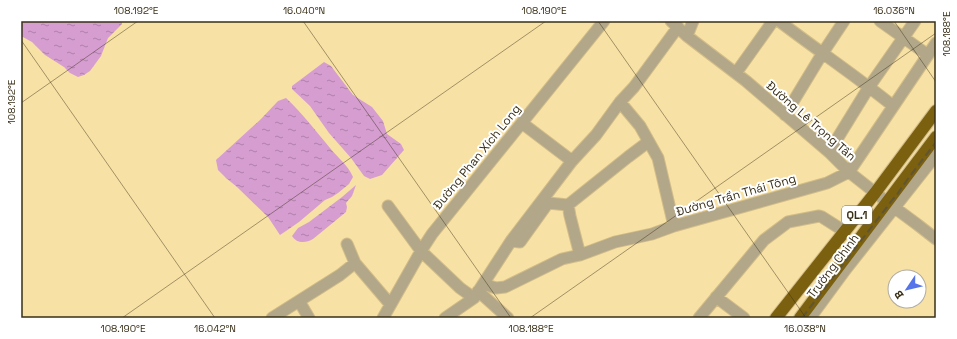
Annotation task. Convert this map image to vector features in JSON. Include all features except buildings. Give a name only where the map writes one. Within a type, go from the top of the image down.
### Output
[{"type":"highway","name":"QL.1","points":[[776,318],[875,192],[936,111]]},
{"type":"highway","name":"QL.1","points":[[800,318],[891,205],[936,137]]},
{"type":"street","name":"Đường Phan Xích Long","points":[[382,318],[432,234],[604,21]]},
{"type":"street","points":[[687,36],[693,21]]},
{"type":"street","points":[[736,73],[774,21]]},
{"type":"street","points":[[778,21],[893,106]]},
{"type":"street","points":[[785,115],[844,21]]},
{"type":"street","points":[[880,21],[928,55]]},
{"type":"street","points":[[829,152],[869,87],[915,21]]},
{"type":"street","points":[[447,317],[478,291],[511,241],[572,161],[596,135],[620,102],[634,88],[675,24]]},
{"type":"street","name":"Đường Lê Trọng Tấn","points":[[675,24],[687,36],[736,73],[829,152],[849,172],[936,239]]},
{"type":"street","name":"Đường Trần Thái Tông","points":[[478,291],[505,287],[562,259],[580,255],[615,242],[652,234],[674,226],[827,183],[849,172],[936,43]]},
{"type":"street","points":[[620,102],[640,126],[658,158],[674,226]]},
{"type":"street","points":[[522,122],[572,161]]},
{"type":"street","points":[[511,241],[520,242],[548,203],[568,205],[648,142]]},
{"type":"street","name":"Trường Chinh","points":[[810,318],[891,205],[936,155]]},
{"type":"street","points":[[568,205],[580,255]]},
{"type":"street","points":[[388,206],[421,251],[460,288],[478,291],[508,318]]},
{"type":"street","points":[[700,317],[764,240],[788,222],[818,216],[844,231]]},
{"type":"street","points":[[346,244],[355,263],[390,304]]},
{"type":"street","points":[[272,318],[340,275],[355,263]]},
{"type":"street","points":[[716,297],[744,318]]},
{"type":"street","points":[[299,301],[309,318]]},
{"type":"water","points":[[21,21],[122,21],[122,24],[108,38],[101,56],[90,71],[78,77],[45,55],[32,42],[21,36]]},
{"type":"water","points":[[324,62],[331,66],[353,95],[372,107],[383,121],[387,134],[401,144],[404,150],[382,175],[370,179],[364,176],[351,158],[329,133],[310,106],[292,89],[292,86]]},
{"type":"water","points":[[286,98],[346,165],[353,177],[349,184],[338,193],[325,200],[299,222],[280,235],[268,217],[218,170],[216,160],[261,119],[278,101]]},
{"type":"water","points":[[356,185],[352,196],[346,203],[346,212],[313,239],[299,242],[294,239],[292,236],[298,228],[309,222]]},
{"type":"railway","points":[[802,318],[936,142]]}]
